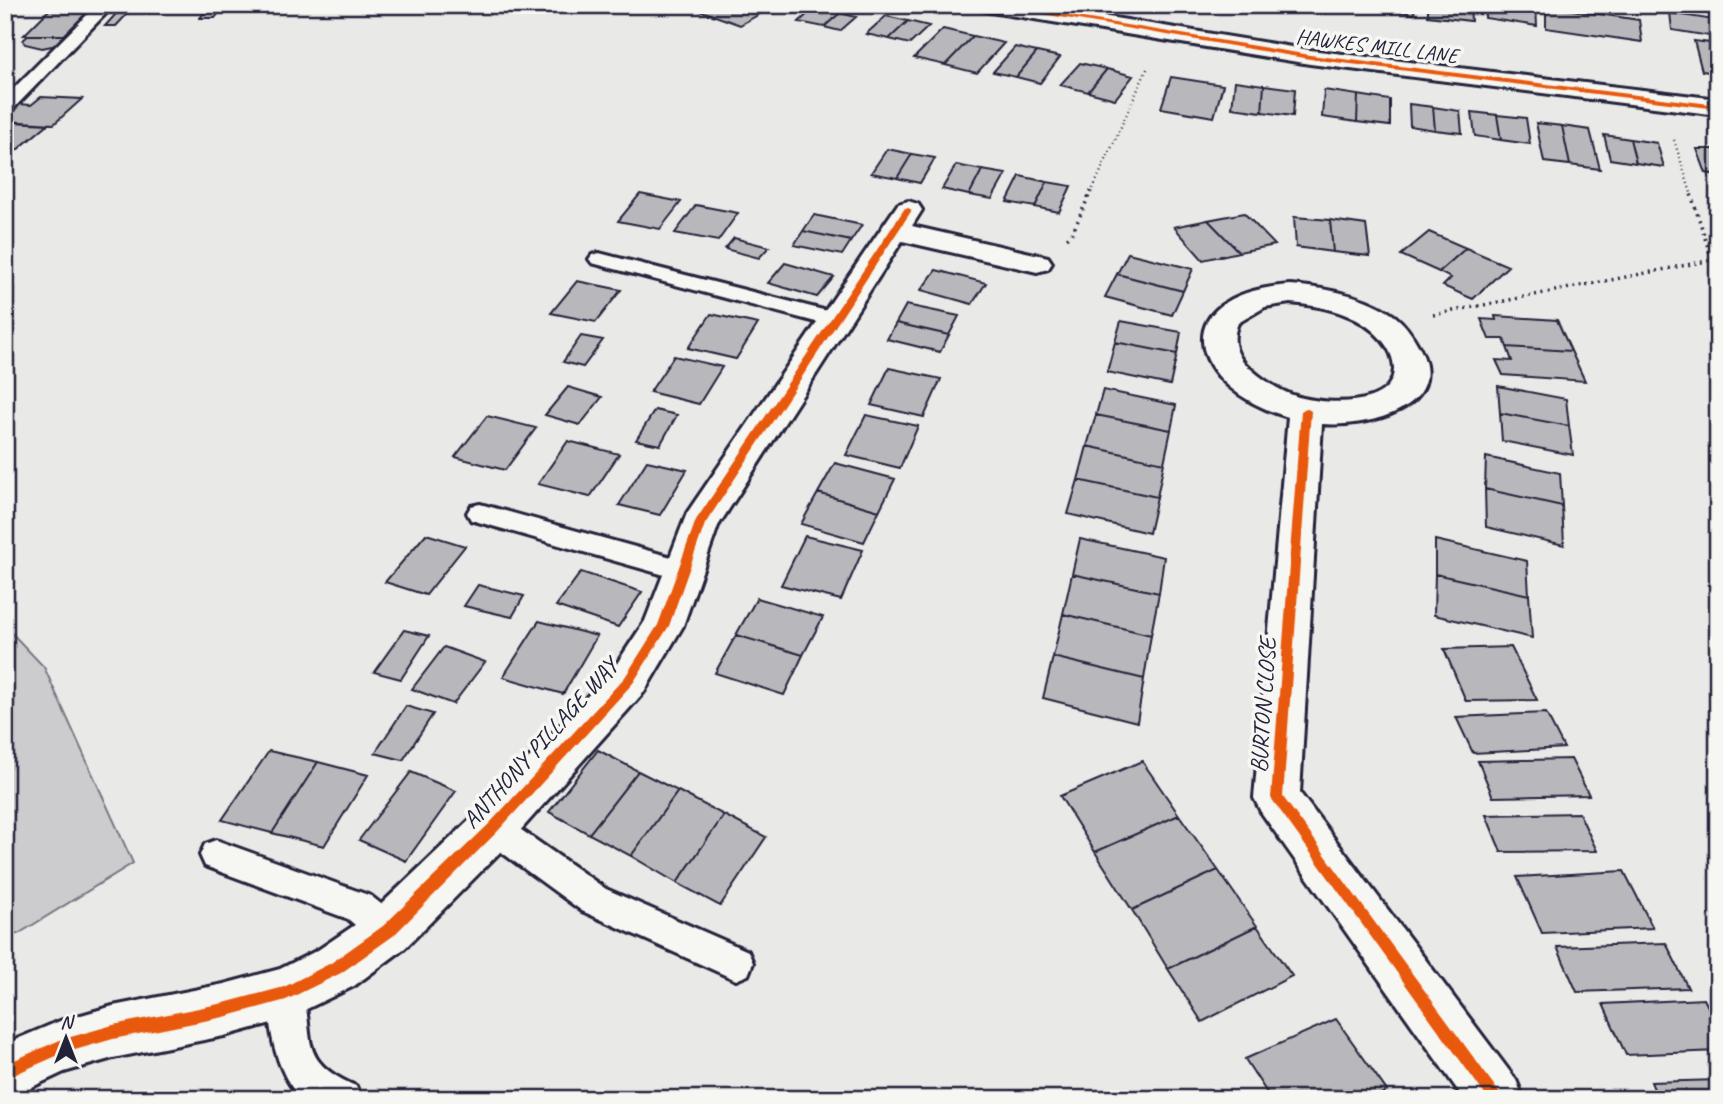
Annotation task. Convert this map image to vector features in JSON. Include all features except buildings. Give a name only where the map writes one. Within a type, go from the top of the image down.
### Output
[{"type":"street","name":"HAWKES MILL LANE","points":[[991,5],[1311,57],[1718,107]]},
{"type":"street","name":"ANTHONY PILLAGE WAY","points":[[5,1075],[13,1068],[60,1047],[113,1032],[223,1010],[285,993],[336,968],[388,931],[493,828],[629,680],[663,626],[700,523],[902,220],[1037,262]]},
{"type":"street","points":[[1298,295],[1332,300],[1356,308],[1384,325],[1400,340],[1410,361],[1411,374],[1398,396],[1374,409],[1355,413],[1306,411],[1257,392],[1230,369],[1219,346],[1220,327],[1227,316],[1247,302],[1262,297],[1298,295]]},
{"type":"street","name":"BURTON CLOSE","points":[[1306,411],[1277,798],[1497,1099]]},
{"type":"lane","points":[[5,107],[106,5]]},
{"type":"lane","points":[[599,259],[699,283],[758,303],[835,320]]},
{"type":"lane","points":[[480,513],[682,570]]},
{"type":"lane","points":[[493,828],[594,900],[736,963]]},
{"type":"lane","points":[[216,855],[359,907],[388,931]]},
{"type":"lane","points":[[285,993],[293,1050],[302,1075],[322,1093],[343,1099]]},
{"type":"path","points":[[1037,262],[1072,234],[1163,34]]},
{"type":"path","points":[[1384,325],[1712,260],[1661,100]]},
{"type":"shaded area","points":[[5,626],[44,667],[133,863],[18,934],[5,935]]},
{"type":"cycle path","points":[[991,5],[1310,57],[1718,107]]},
{"type":"cycle path","points":[[5,1075],[13,1068],[60,1047],[113,1032],[224,1010],[286,993],[336,968],[388,931],[493,828],[629,680],[663,626],[700,523],[908,210]]},
{"type":"cycle path","points":[[1306,411],[1277,798],[1497,1099]]}]
